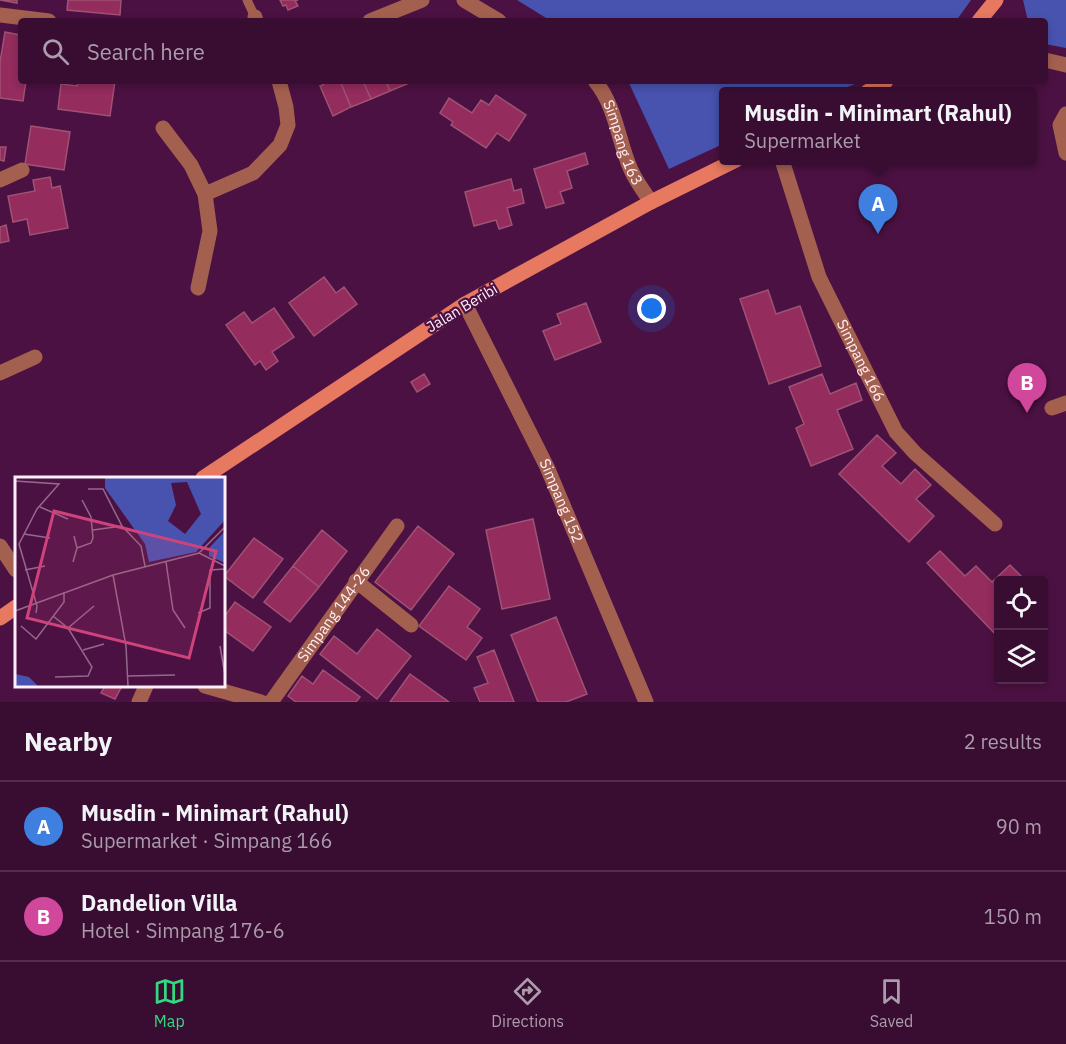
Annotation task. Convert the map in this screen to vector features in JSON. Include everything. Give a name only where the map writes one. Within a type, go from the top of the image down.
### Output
[{"type":"main road","points":[[981,18],[996,0]]},
{"type":"main road","name":"Jalan Beribi","points":[[205,477],[465,304],[651,202],[726,165]]},
{"type":"main road","points":[[0,618],[15,608]]},
{"type":"street","points":[[377,18],[422,0]]},
{"type":"street","points":[[464,0],[494,18]]},
{"type":"street","points":[[0,15],[24,18]]},
{"type":"street","points":[[1048,61],[1066,65]]},
{"type":"street","points":[[205,194],[253,173],[280,145],[288,125],[280,84]]},
{"type":"street","name":"Simpang 163","points":[[598,84],[603,90],[614,119],[630,170],[651,202]]},
{"type":"street","points":[[1066,114],[1060,125],[1066,153]]},
{"type":"street","points":[[163,128],[191,165],[205,194],[210,231],[198,288]]},
{"type":"street","name":"Simpang 166","points":[[784,165],[819,277],[896,432],[915,453],[995,524]]},
{"type":"street","points":[[0,180],[22,170]]},
{"type":"street","name":"Simpang 152","points":[[465,304],[547,467],[646,702]]},
{"type":"street","points":[[0,373],[34,357]]},
{"type":"street","name":"Simpang 144-26","points":[[271,702],[397,526]]},
{"type":"street","points":[[0,546],[15,568]]},
{"type":"street","points":[[356,581],[411,625]]},
{"type":"street","points":[[139,702],[146,687]]},
{"type":"street","points":[[208,687],[261,702]]},
{"type":"lane","points":[[247,0],[255,18]]},
{"type":"shaded area","points":[[517,0],[971,0],[958,18],[546,18]]},
{"type":"shaded area","points":[[1023,0],[1066,0],[1066,48],[1048,45],[1048,18],[1027,18]]},
{"type":"shaded area","points":[[629,84],[855,84],[848,87],[719,87],[719,146],[669,169]]},
{"type":"building","points":[[0,0],[17,0],[17,3]]},
{"type":"building","points":[[68,0],[121,0],[120,15],[67,10]]},
{"type":"building","points":[[280,0],[298,0],[295,1],[298,6],[288,10]]},
{"type":"building","points":[[5,32],[18,34],[18,84],[26,84],[23,101],[0,98],[0,62]]},
{"type":"building","points":[[61,84],[77,86],[77,84],[115,84],[110,116],[58,109]]},
{"type":"building","points":[[341,84],[351,107],[333,116],[320,86]]},
{"type":"building","points":[[341,84],[364,84],[371,99],[351,107]]},
{"type":"building","points":[[364,84],[387,84],[390,91],[371,99]]},
{"type":"building","points":[[387,84],[407,84],[390,91]]},
{"type":"building","points":[[496,95],[526,115],[509,141],[497,133],[486,148],[451,125],[453,122],[440,113],[449,98],[472,113],[481,100],[489,105]]},
{"type":"building","points":[[31,126],[70,132],[64,170],[25,164]]},
{"type":"building","points":[[0,147],[6,147],[4,161],[0,160]]},
{"type":"building","points":[[585,153],[588,164],[567,171],[572,188],[560,192],[564,203],[546,208],[534,169]]},
{"type":"building","points":[[50,177],[52,188],[60,186],[68,228],[30,235],[27,219],[13,222],[8,196],[35,191],[33,180]]},
{"type":"building","points":[[511,179],[514,191],[521,189],[524,203],[507,208],[512,225],[499,229],[496,220],[474,226],[465,192]]},
{"type":"building","points":[[6,225],[9,241],[0,243],[0,227]]},
{"type":"building","points":[[324,277],[336,293],[344,287],[357,304],[314,336],[289,303]]},
{"type":"building","points":[[768,290],[776,314],[800,306],[821,366],[769,384],[740,299]]},
{"type":"building","points":[[586,303],[601,342],[555,360],[543,331],[561,324],[557,314]]},
{"type":"building","points":[[274,308],[294,337],[272,352],[278,361],[266,370],[260,361],[255,365],[226,325],[244,312],[252,323]]},
{"type":"building","points":[[424,374],[430,384],[417,392],[411,382]]},
{"type":"building","points":[[822,374],[830,394],[856,383],[862,400],[837,410],[853,449],[811,466],[796,428],[804,424],[789,387]]},
{"type":"building","points":[[877,435],[896,453],[882,466],[901,484],[915,469],[931,485],[916,499],[934,516],[909,542],[839,474]]},
{"type":"building","points":[[533,519],[550,599],[502,609],[486,530]]},
{"type":"building","points":[[418,526],[454,554],[411,610],[375,582]]},
{"type":"building","points":[[322,530],[347,551],[319,587],[293,566]]},
{"type":"building","points":[[254,538],[283,559],[253,598],[225,575]]},
{"type":"building","points":[[940,551],[965,576],[976,566],[992,582],[994,580],[994,633],[927,563]]},
{"type":"building","points":[[1010,565],[1021,576],[998,576]]},
{"type":"building","points":[[293,566],[319,587],[290,622],[264,602]]},
{"type":"building","points":[[449,586],[480,609],[467,627],[482,638],[466,660],[419,626]]},
{"type":"building","points":[[235,602],[271,627],[253,651],[225,631],[225,616]]},
{"type":"building","points":[[556,617],[587,694],[566,702],[538,702],[511,635]]},
{"type":"building","points":[[377,629],[411,656],[377,699],[320,654],[334,636],[357,654]]},
{"type":"building","points":[[494,650],[514,702],[480,702],[474,688],[488,683],[477,657]]},
{"type":"building","points":[[323,670],[360,697],[356,702],[296,702],[288,696],[302,676],[313,684]]},
{"type":"building","points":[[410,674],[449,702],[390,702]]},
{"type":"building","points":[[104,687],[121,687],[115,699],[101,693]]},
{"type":"place","name":"Musdin - Minimart (Rahul)","points":[[878,234]]},
{"type":"place","name":"Dandelion Villa","points":[[1027,413]]}]
